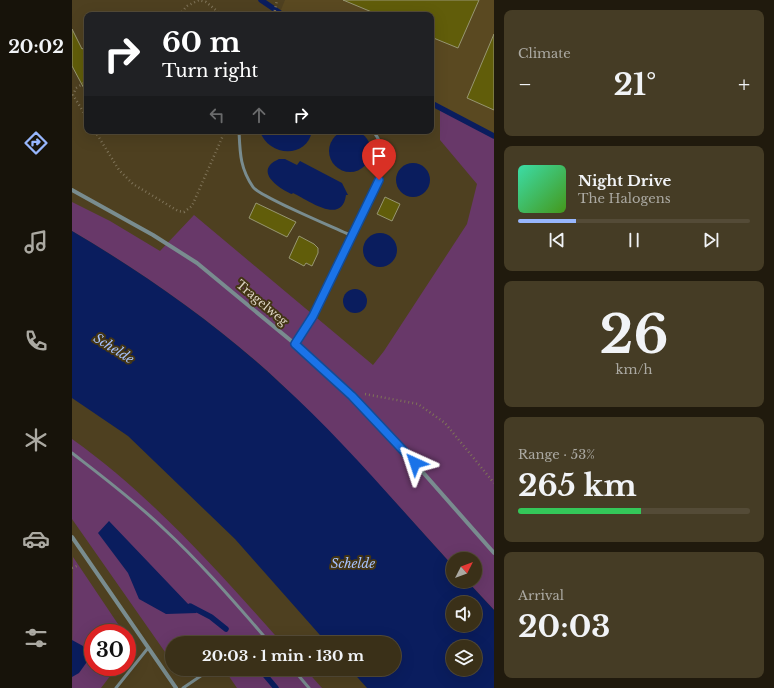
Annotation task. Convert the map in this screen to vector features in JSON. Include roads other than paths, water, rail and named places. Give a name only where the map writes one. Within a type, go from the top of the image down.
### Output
[{"type":"street","name":"Tragelweg","points":[[72,190],[153,235],[197,263],[295,344],[352,396],[406,452],[494,553]]},
{"type":"street","points":[[72,537],[176,688]]},
{"type":"lane","points":[[239,134],[240,159],[254,188],[289,207],[352,236]]},
{"type":"lane","points":[[295,344],[313,316],[379,180],[384,161],[383,147],[375,134]]},
{"type":"lane","points":[[72,453],[118,488],[164,529],[216,582],[264,636]]},
{"type":"lane","points":[[116,688],[148,648]]},
{"type":"lane","points":[[183,688],[201,676]]},
{"type":"lane","points":[[298,676],[309,688]]},
{"type":"water","points":[[261,134],[311,134],[309,140],[303,146],[295,150],[279,150],[264,140]]},
{"type":"water","points":[[337,134],[363,134],[368,139],[371,147],[371,155],[368,163],[362,169],[354,172],[346,172],[338,169],[332,163],[329,155],[330,143]]},
{"type":"water","points":[[279,159],[285,159],[297,165],[300,161],[342,183],[348,195],[346,195],[343,204],[338,209],[331,210],[324,208],[315,205],[293,193],[292,194],[275,184],[268,174],[268,169],[271,164]]},
{"type":"water","points":[[410,163],[416,163],[420,164],[427,170],[430,180],[429,187],[423,194],[416,197],[410,197],[406,196],[399,190],[396,183],[396,177],[397,173],[403,166]]},
{"type":"water","name":"Schelde","points":[[72,231],[154,283],[232,341],[303,404],[368,472],[446,558],[446,588],[474,588],[481,596],[446,596],[446,632],[482,632],[482,597],[494,610],[494,688],[367,688],[356,676],[401,676],[401,636],[321,636],[235,539],[128,436],[72,398]]},
{"type":"water","points":[[377,233],[383,233],[387,234],[394,240],[397,250],[396,257],[390,264],[383,267],[377,267],[373,266],[366,260],[363,253],[363,247],[364,243],[370,236]]},
{"type":"water","points":[[355,289],[360,290],[366,296],[366,306],[360,312],[355,313],[350,312],[344,306],[343,301],[344,296],[350,290]]},
{"type":"water","points":[[109,521],[197,613],[166,614],[139,599],[128,573],[98,533]]},
{"type":"water","points":[[72,640],[83,646],[84,648],[84,666],[79,673],[72,677]]},
{"type":"waterway","points":[[261,0],[279,12]]},
{"type":"waterway","points":[[434,105],[494,136]]},
{"type":"waterway","points":[[190,606],[211,617],[226,629]]},
{"type":"waterway","points":[[266,676],[276,688]]}]
